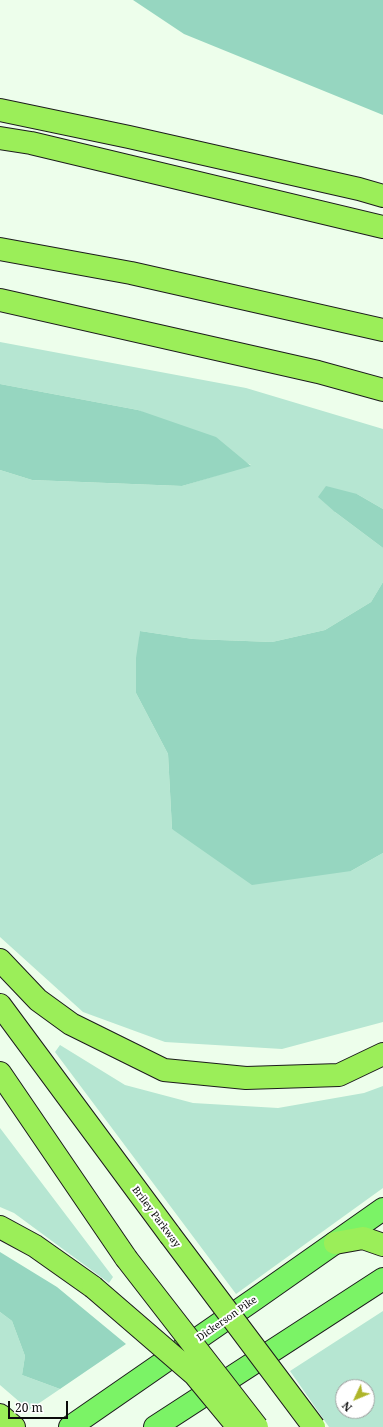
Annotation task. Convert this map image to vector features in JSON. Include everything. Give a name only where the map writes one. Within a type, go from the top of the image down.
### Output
[{"type":"highway","points":[[0,110],[359,188],[383,196]]},
{"type":"highway","points":[[0,138],[31,143],[383,227]]},
{"type":"highway","points":[[0,249],[131,273],[383,330]]},
{"type":"highway","points":[[0,300],[318,372],[383,390]]},
{"type":"highway","points":[[318,372],[383,405]]},
{"type":"highway","points":[[0,960],[38,1000],[71,1024],[164,1070],[246,1078],[339,1075],[383,1054]]},
{"type":"highway","name":"Briley Parkway","points":[[0,1005],[314,1427]]},
{"type":"highway","points":[[0,1072],[126,1258],[257,1427]]},
{"type":"highway","points":[[0,1227],[35,1246],[93,1287],[196,1375],[238,1427]]},
{"type":"highway","points":[[335,1243],[363,1238],[383,1245]]},
{"type":"highway","points":[[0,1415],[14,1427]]},
{"type":"main road","name":"Dickerson Pike","points":[[70,1427],[255,1300],[383,1209]]},
{"type":"main road","points":[[155,1427],[383,1279]]},
{"type":"green space","points":[[0,342],[246,388],[383,429],[383,509],[357,494],[335,512],[383,548],[383,582],[371,602],[325,630],[272,642],[193,639],[140,631],[136,693],[168,754],[172,829],[351,871],[383,853],[383,1022],[282,1049],[165,1042],[83,1012],[0,937],[0,470],[32,480],[182,486],[251,465],[138,410],[0,384]]},
{"type":"green space","points":[[60,1045],[125,1085],[193,1103],[278,1108],[364,1093],[383,1086],[383,1188],[236,1294],[55,1052]]},
{"type":"green space","points":[[0,1128],[113,1277],[109,1283],[14,1213],[0,1207]]},
{"type":"green space","points":[[383,1311],[383,1427],[329,1427],[290,1371]]},
{"type":"green space","points":[[0,1312],[12,1321],[25,1356],[22,1375],[60,1389],[29,1410],[0,1385]]},
{"type":"shaded area","points":[[133,0],[383,0],[383,115],[184,34]]},
{"type":"shaded area","points":[[0,384],[138,410],[216,437],[251,466],[182,486],[32,480],[0,470]]},
{"type":"shaded area","points":[[326,486],[357,494],[383,509],[383,548],[335,512],[318,497]]},
{"type":"shaded area","points":[[383,582],[383,853],[351,871],[252,885],[172,829],[168,754],[136,693],[136,658],[140,631],[193,639],[272,642],[325,630],[371,602]]},
{"type":"shaded area","points":[[0,1252],[57,1287],[126,1344],[60,1389],[22,1375],[25,1356],[12,1321],[0,1312]]}]
